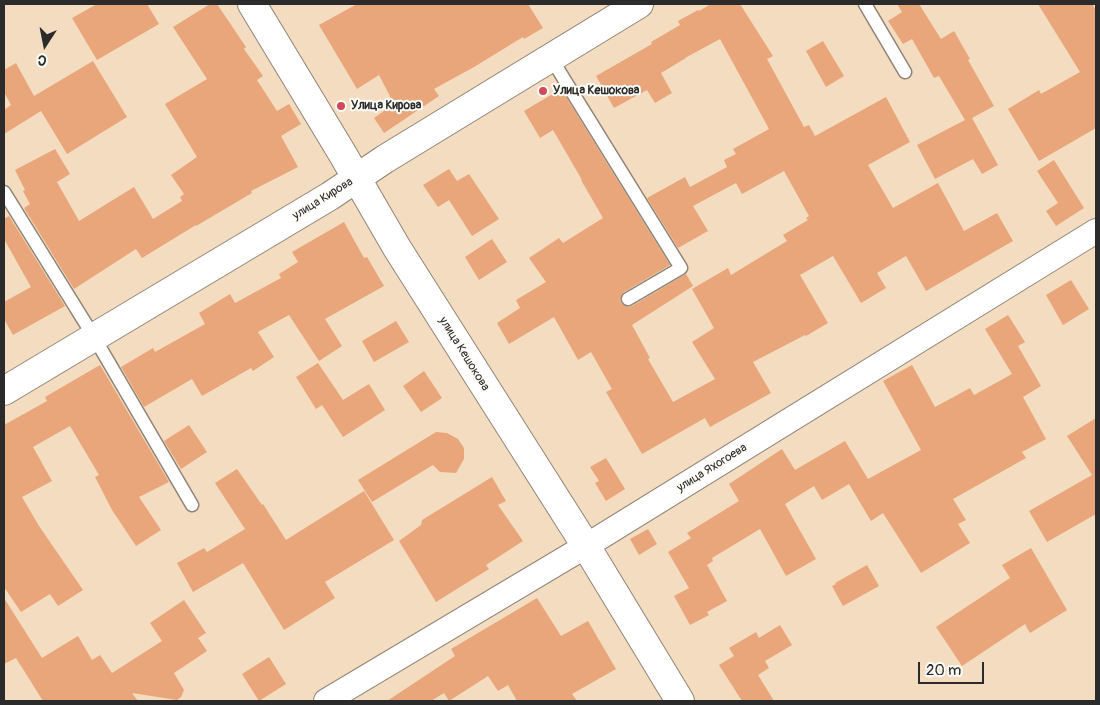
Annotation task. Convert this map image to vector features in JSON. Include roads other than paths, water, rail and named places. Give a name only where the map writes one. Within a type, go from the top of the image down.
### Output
[{"type":"street","name":"улица Кешокова","points":[[252,4],[342,152],[397,248],[586,546],[680,701]]},
{"type":"street","name":"улица Кирова","points":[[4,391],[321,201],[639,4]]},
{"type":"street","name":"улица Яхогоева","points":[[326,701],[586,546],[1096,231]]},
{"type":"lane","points":[[866,4],[905,72]]},
{"type":"lane","points":[[551,58],[681,268],[628,299]]},
{"type":"lane","points":[[4,192],[94,337],[192,505]]},
{"type":"place","name":"Улица Кешокова","points":[[543,91]]},
{"type":"place","name":"Улица Кирова","points":[[341,106]]}]
